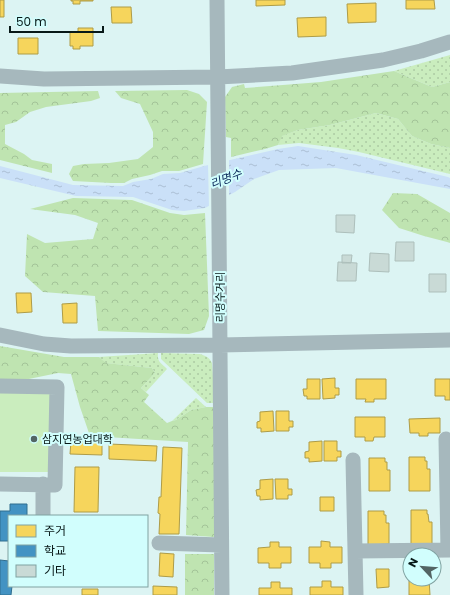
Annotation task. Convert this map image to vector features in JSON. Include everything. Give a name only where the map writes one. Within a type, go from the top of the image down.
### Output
[{"type":"street","name":"리명수거리","points":[[216,0],[218,77],[222,595]]},
{"type":"street","points":[[0,76],[44,79],[218,77],[292,73],[383,60],[450,42]]},
{"type":"street","points":[[0,335],[44,344],[71,346],[220,345],[450,340]]},
{"type":"street","points":[[0,386],[57,387],[55,485],[0,484]]},
{"type":"street","points":[[355,551],[449,550],[446,439]]},
{"type":"street","points":[[353,460],[356,595]]},
{"type":"street","points":[[43,484],[43,515]]},
{"type":"street","points":[[159,543],[221,545]]},
{"type":"green space","points":[[450,55],[450,82],[432,87],[394,71]]},
{"type":"green space","points":[[394,71],[432,87],[450,82],[450,148],[431,144],[412,136],[398,119],[376,113],[330,125],[298,130],[282,136],[278,145],[231,157],[231,138],[226,137],[225,97],[232,87],[244,84],[245,88],[321,82]]},
{"type":"green space","points":[[187,90],[199,94],[207,102],[203,164],[179,171],[162,171],[132,179],[124,183],[73,181],[69,174],[73,166],[138,159],[153,147],[153,132],[140,104],[121,98],[115,91]]},
{"type":"green space","points":[[98,91],[100,98],[91,101],[46,107],[30,112],[16,122],[5,125],[5,144],[32,160],[52,164],[52,173],[0,160],[0,93]]},
{"type":"green space","points":[[376,113],[398,119],[412,136],[431,144],[450,148],[450,174],[338,148],[299,143],[278,145],[281,136],[298,130],[330,125]]},
{"type":"green space","points":[[393,193],[417,194],[450,213],[450,243],[399,228],[382,210]]},
{"type":"green space","points":[[73,198],[132,200],[170,213],[184,215],[205,213],[209,316],[204,330],[189,334],[98,331],[95,296],[43,292],[25,276],[27,234],[45,243],[93,239],[98,223],[75,215],[30,209]]},
{"type":"green space","points":[[0,346],[64,357],[99,357],[106,363],[152,368],[155,373],[141,388],[149,395],[144,402],[167,423],[176,420],[191,410],[214,407],[214,537],[186,535],[188,442],[90,436],[71,374],[58,373],[19,381],[0,380]]},
{"type":"green space","points":[[158,353],[161,364],[167,369],[146,392],[141,388],[155,373],[152,368],[105,363],[99,357]]},
{"type":"green space","points":[[161,353],[200,354],[206,356],[212,363],[215,403],[207,403],[161,359]]},
{"type":"green space","points":[[0,392],[51,392],[51,472],[0,472]]},
{"type":"green space","points":[[196,398],[206,407],[191,410],[172,421]]},
{"type":"green space","points":[[185,554],[214,554],[214,595],[185,595]]},
{"type":"water","name":"리명수","points":[[298,146],[356,155],[448,177],[450,178],[450,189],[336,168],[279,170],[254,179],[235,192],[205,208],[184,211],[172,210],[133,197],[76,196],[0,178],[0,166],[73,185],[123,186],[133,182],[151,179],[163,174],[180,173],[278,149]]},
{"type":"pier","points":[[229,159],[229,198],[209,208],[208,163]]},
{"type":"building: 주거","points":[[0,0],[4,0],[4,17],[0,17]]},
{"type":"building: 주거","points":[[71,0],[93,1],[80,1],[80,4],[73,4],[73,1]]},
{"type":"building: 주거","points":[[256,0],[285,0],[285,5],[256,6]]},
{"type":"building: 주거","points":[[406,0],[434,0],[435,9],[406,9]]},
{"type":"building: 주거","points":[[376,3],[376,22],[348,23],[347,4]]},
{"type":"building: 주거","points":[[111,7],[131,7],[132,23],[112,23]]},
{"type":"building: 주거","points":[[326,17],[326,36],[298,37],[297,18]]},
{"type":"building: 주거","points":[[78,28],[93,28],[93,46],[80,46],[80,49],[73,49],[73,46],[70,46],[70,32],[78,32]]},
{"type":"building: 주거","points":[[18,38],[38,38],[38,54],[18,54]]},
{"type":"building: 주거","points":[[16,293],[31,293],[32,312],[17,313]]},
{"type":"building: 주거","points":[[77,303],[77,323],[63,323],[62,304]]},
{"type":"building: 주거","points":[[335,378],[335,388],[339,388],[339,395],[335,395],[335,398],[323,399],[322,379]]},
{"type":"building: 주거","points":[[307,379],[320,379],[320,399],[307,399],[307,396],[304,396],[303,389],[307,389]]},
{"type":"building: 주거","points":[[356,379],[386,379],[386,399],[374,399],[374,402],[365,402],[366,399],[356,399]]},
{"type":"building: 주거","points":[[435,379],[450,379],[450,400],[445,400],[445,396],[435,396]]},
{"type":"building: 주거","points":[[273,411],[274,431],[261,432],[261,428],[257,428],[257,422],[260,421],[260,412]]},
{"type":"building: 주거","points":[[276,411],[289,411],[289,421],[293,421],[293,427],[289,427],[289,431],[276,431]]},
{"type":"building: 주거","points":[[355,417],[385,417],[385,437],[374,437],[373,441],[365,441],[365,437],[355,437]]},
{"type":"building: 주거","points":[[440,418],[440,433],[428,433],[428,436],[419,436],[419,433],[410,433],[409,419]]},
{"type":"building: 주거","points":[[71,441],[102,442],[102,455],[70,454]]},
{"type":"building: 주거","points":[[322,441],[322,461],[309,462],[309,458],[305,458],[305,452],[309,451],[309,442]]},
{"type":"building: 주거","points":[[324,441],[337,441],[337,451],[341,451],[341,457],[337,457],[337,461],[324,461]]},
{"type":"building: 주거","points":[[109,444],[157,446],[156,461],[109,459]]},
{"type":"building: 주거","points":[[163,447],[182,448],[179,534],[159,534],[160,514],[158,513],[159,497],[161,497]]},
{"type":"building: 주거","points":[[409,457],[425,457],[425,461],[427,461],[427,469],[430,469],[430,491],[409,491]]},
{"type":"building: 주거","points":[[369,458],[385,458],[385,462],[387,462],[387,470],[390,470],[390,491],[369,491]]},
{"type":"building: 주거","points":[[75,467],[99,467],[98,512],[74,512]]},
{"type":"building: 주거","points":[[273,479],[273,499],[260,500],[260,496],[257,496],[256,490],[260,489],[260,480]]},
{"type":"building: 주거","points":[[275,479],[288,479],[288,489],[292,489],[292,495],[288,495],[288,499],[276,499]]},
{"type":"building: 주거","points":[[320,497],[334,497],[334,511],[320,511]]},
{"type":"building: 주거","points":[[411,510],[427,510],[429,522],[432,522],[432,544],[411,544]]},
{"type":"building: 주거","points":[[368,511],[384,511],[384,515],[386,515],[386,523],[389,523],[389,544],[368,545]]},
{"type":"building: 주거","points":[[321,541],[330,542],[330,547],[342,547],[342,563],[331,563],[331,568],[320,568],[320,563],[309,563],[309,547],[321,547]]},
{"type":"building: 주거","points":[[270,542],[279,542],[279,547],[291,547],[291,563],[281,563],[281,568],[269,568],[269,563],[258,563],[258,548],[270,547]]},
{"type":"building: 주거","points":[[160,553],[174,554],[173,577],[159,576]]},
{"type":"building: 주거","points":[[376,569],[389,569],[389,587],[377,588]]},
{"type":"building: 주거","points":[[322,581],[331,581],[331,587],[343,587],[343,595],[310,595],[310,587],[322,587]]},
{"type":"building: 주거","points":[[271,582],[280,582],[280,588],[292,588],[292,595],[259,595],[259,588],[271,588]]},
{"type":"building: 주거","points":[[153,586],[177,587],[177,595],[153,595]]},
{"type":"building: 주거","points":[[409,587],[430,587],[430,595],[409,595]]},
{"type":"building: 주거","points":[[82,589],[98,589],[98,595],[82,595]]},
{"type":"building: 학교","points":[[10,504],[27,504],[27,515],[8,515],[8,541],[0,541],[0,511],[10,511]]},
{"type":"building: 학교","points":[[0,560],[8,561],[8,587],[12,587],[11,595],[0,595]]},
{"type":"building: 기타","points":[[336,215],[355,215],[354,233],[336,232]]},
{"type":"building: 기타","points":[[396,242],[414,242],[414,261],[395,261]]},
{"type":"building: 기타","points":[[370,253],[389,254],[389,272],[369,271]]},
{"type":"building: 기타","points":[[342,255],[352,255],[351,263],[342,263]]},
{"type":"building: 기타","points":[[338,262],[357,263],[356,281],[337,281]]},
{"type":"building: 기타","points":[[429,274],[446,274],[446,292],[429,292]]},
{"type":"place","name":"삼지연농업대학","points":[[34,439]]}]
